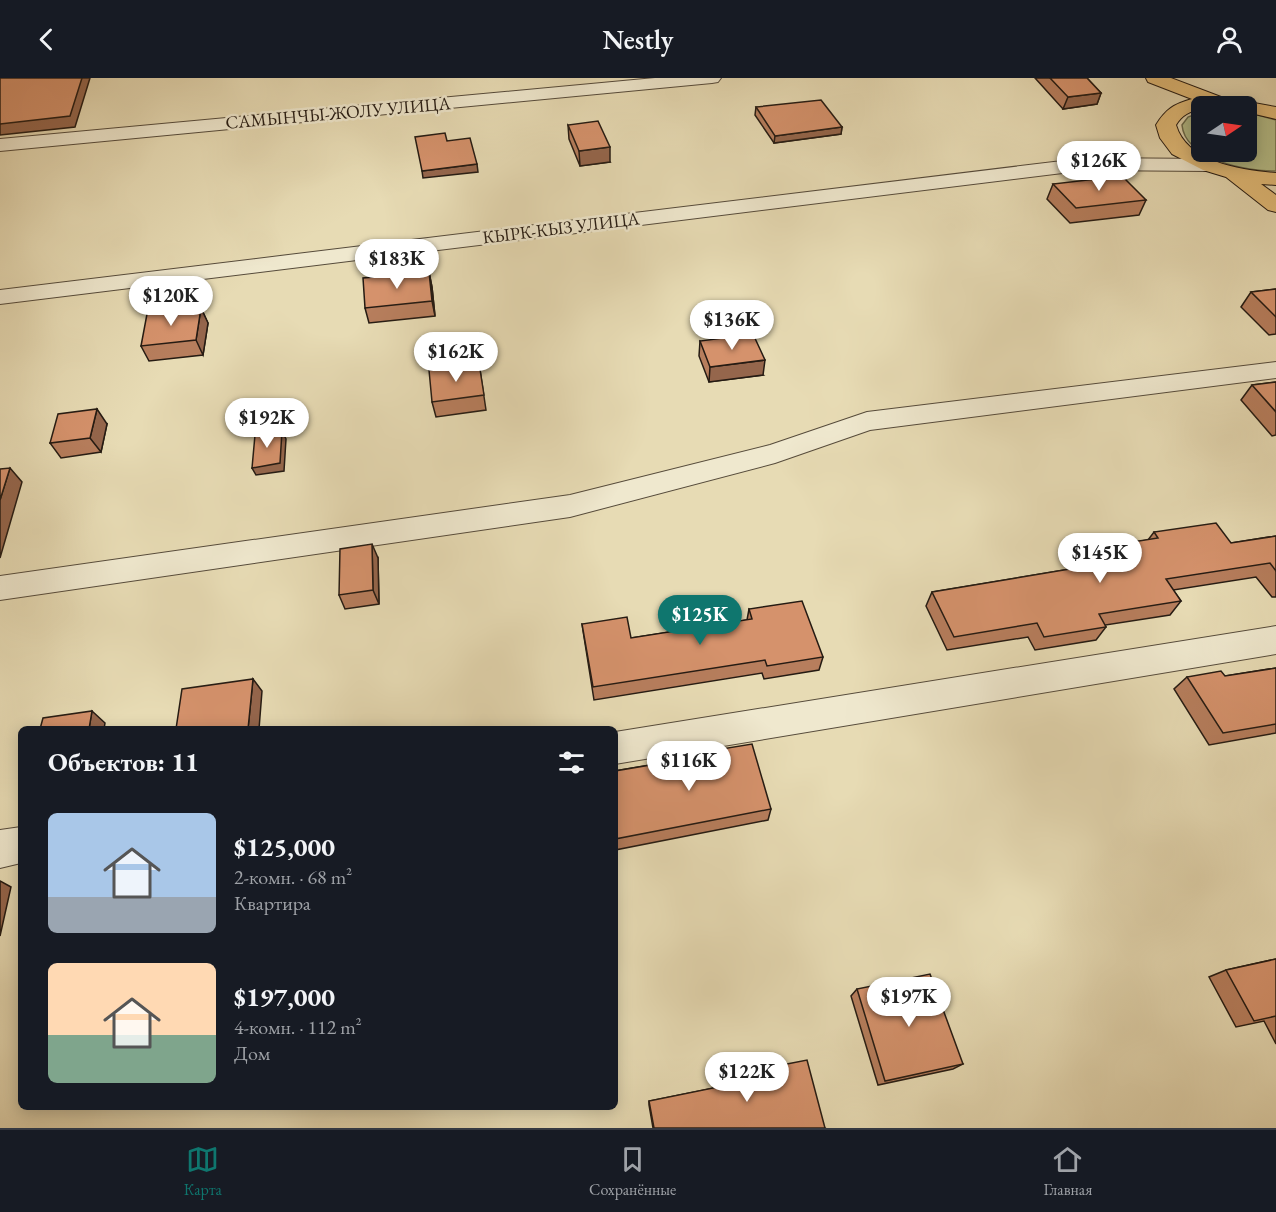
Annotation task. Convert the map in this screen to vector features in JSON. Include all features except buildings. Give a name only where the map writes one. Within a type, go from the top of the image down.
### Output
[{"type":"main road","points":[[1146,78],[1168,106],[1169,125],[1184,152],[1209,165],[1231,172],[1276,179]]},
{"type":"main road","points":[[1155,78],[1199,96]]},
{"type":"main road","points":[[1169,125],[1191,106]]},
{"type":"main road","points":[[1257,108],[1276,113]]},
{"type":"main road","points":[[1231,172],[1276,206]]},
{"type":"street","name":"САМЫНЧЫ-ЖОЛУ УЛИЦА","points":[[0,145],[712,78]]},
{"type":"street","name":"КЫРК-КЫЗ УЛИЦА","points":[[0,297],[1087,164],[1147,149],[1160,143],[1169,125]]},
{"type":"street","name":"КЫРК-КЫЗ УЛИЦА","points":[[1087,164],[1209,165]]},
{"type":"street","points":[[0,588],[570,506],[775,453],[867,421],[1276,370]]},
{"type":"street","points":[[618,748],[1276,640]]},
{"type":"street","points":[[0,849],[18,846]]},
{"type":"green space","points":[[1257,115],[1276,120],[1276,171],[1234,166],[1222,162],[1257,162]]},
{"type":"green space","points":[[1191,116],[1191,143],[1182,125]]}]
